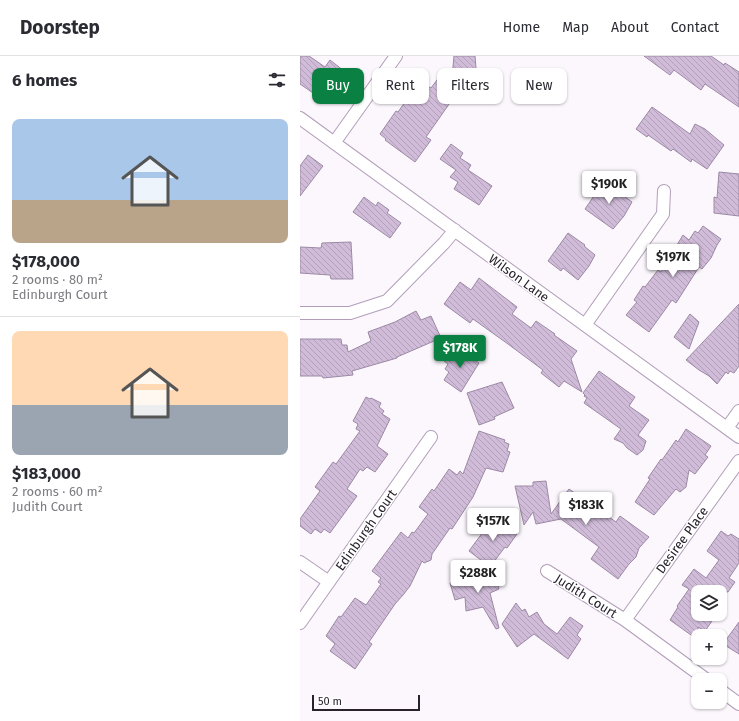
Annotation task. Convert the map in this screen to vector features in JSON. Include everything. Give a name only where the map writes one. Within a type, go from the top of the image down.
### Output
[{"type":"street","points":[[334,143],[396,56]]},
{"type":"street","name":"Wilson Lane","points":[[300,118],[739,437]]},
{"type":"street","points":[[584,325],[663,214],[664,191]]},
{"type":"street","points":[[300,313],[350,313],[387,301],[444,243],[454,230]]},
{"type":"street","points":[[727,428],[739,411]]},
{"type":"street","name":"Edinburgh Court","points":[[300,623],[431,437]]},
{"type":"street","name":"Desiree Place","points":[[625,620],[739,461]]},
{"type":"street","points":[[300,562],[329,582]]},
{"type":"street","name":"Judith Court","points":[[547,571],[625,620],[697,673]]},
{"type":"street","points":[[727,695],[739,704]]},
{"type":"building","points":[[300,56],[309,56],[325,67],[330,60],[340,68],[312,68],[312,92],[300,84]]},
{"type":"building","points":[[454,56],[475,56],[476,68],[453,68]]},
{"type":"building","points":[[644,56],[711,56],[724,65],[725,63],[739,72],[739,107],[705,84],[701,90],[674,70],[670,75]]},
{"type":"building","points":[[437,80],[437,104],[449,104],[426,137],[431,140],[415,162],[385,140],[386,139],[380,134],[396,111],[398,112],[404,104],[429,104],[429,87],[431,88]]},
{"type":"building","points":[[652,107],[690,134],[695,124],[705,129],[724,145],[707,169],[692,159],[691,162],[673,149],[671,151],[648,135],[647,137],[636,129]]},
{"type":"building","points":[[451,144],[463,153],[460,158],[471,165],[468,170],[492,186],[479,205],[454,189],[458,182],[450,177],[456,170],[440,159]]},
{"type":"building","points":[[308,155],[323,166],[300,196],[300,166]]},
{"type":"building","points":[[719,172],[739,174],[739,216],[714,213],[714,197],[717,198]]},
{"type":"building","points":[[605,180],[632,202],[624,216],[613,229],[585,209]]},
{"type":"building","points":[[364,197],[376,206],[378,202],[389,210],[387,213],[401,223],[390,238],[353,212]]},
{"type":"building","points":[[703,226],[721,239],[711,258],[702,269],[699,267],[676,303],[672,300],[649,332],[626,315],[637,302],[634,300],[643,286],[645,287],[658,270],[661,272],[676,251],[674,250],[683,235],[689,240],[695,231],[698,233]]},
{"type":"building","points":[[568,233],[585,245],[584,246],[595,255],[589,266],[578,280],[563,268],[561,271],[548,261]]},
{"type":"building","points":[[351,242],[353,279],[331,279],[330,275],[300,273],[300,247],[321,248],[322,243]]},
{"type":"building","points":[[479,278],[517,307],[512,314],[531,328],[536,321],[577,351],[571,359],[582,392],[564,381],[559,387],[541,373],[543,370],[508,344],[473,319],[470,323],[444,304],[460,282],[471,290]]},
{"type":"building","points":[[739,304],[739,366],[734,373],[730,371],[728,374],[726,372],[717,384],[709,376],[686,360]]},
{"type":"building","points":[[416,311],[421,320],[431,316],[441,338],[397,358],[352,371],[353,375],[323,378],[322,376],[300,376],[300,339],[341,339],[342,345],[347,345],[348,352],[371,341],[368,332],[395,322]]},
{"type":"building","points":[[690,314],[699,322],[689,349],[674,337]]},
{"type":"building","points":[[453,349],[461,354],[463,352],[479,363],[461,392],[444,380],[449,372],[445,369],[448,364],[444,361]]},
{"type":"building","points":[[599,371],[635,397],[629,406],[649,420],[638,435],[646,441],[643,450],[637,455],[623,443],[614,439],[621,429],[584,403],[587,398],[583,393]]},
{"type":"building","points":[[502,382],[514,408],[494,417],[495,419],[479,425],[467,393]]},
{"type":"building","points":[[366,397],[381,403],[379,407],[384,411],[382,414],[390,419],[377,446],[388,454],[375,472],[367,467],[363,471],[360,469],[347,489],[357,496],[330,533],[324,529],[321,533],[315,529],[311,534],[300,526],[300,519],[320,491],[315,487],[333,462],[336,464],[360,431],[356,429],[358,424],[353,421]]},
{"type":"building","points":[[686,429],[711,446],[705,455],[708,457],[695,474],[689,470],[686,487],[680,492],[676,489],[654,515],[635,502],[650,479],[648,478],[661,459],[662,460],[676,440],[678,442]]},
{"type":"building","points":[[479,431],[505,440],[504,442],[509,444],[507,451],[510,452],[503,472],[486,468],[473,497],[452,529],[450,528],[432,554],[431,560],[424,563],[422,561],[410,586],[395,604],[369,642],[372,644],[355,669],[330,651],[335,644],[326,636],[339,616],[341,617],[355,598],[366,605],[381,584],[378,582],[381,578],[372,571],[401,532],[408,538],[412,532],[414,533],[428,514],[419,507],[432,489],[434,491],[449,469],[457,475],[460,471],[463,474]]},
{"type":"building","points":[[546,481],[551,514],[569,489],[616,522],[620,516],[649,537],[639,548],[636,557],[618,579],[591,559],[599,547],[561,519],[536,524],[533,512],[524,525],[515,486],[533,486],[533,482]]},
{"type":"building","points":[[494,517],[517,534],[490,567],[469,551]]},
{"type":"building","points":[[721,531],[728,536],[731,534],[739,539],[739,563],[729,578],[735,582],[728,592],[727,585],[691,585],[691,621],[712,621],[706,629],[698,627],[698,629],[691,629],[691,635],[670,620],[678,607],[677,606],[689,589],[682,585],[694,569],[706,578],[719,560],[707,551]]},
{"type":"building","points":[[495,573],[499,589],[490,593],[499,628],[496,629],[483,607],[466,611],[465,597],[455,600],[450,583]]},
{"type":"building","points":[[516,603],[522,611],[525,609],[529,617],[537,612],[544,624],[557,634],[570,617],[583,626],[577,635],[581,639],[568,659],[534,634],[517,647],[502,624]]},
{"type":"building","points":[[739,622],[739,654],[727,646],[727,638]]}]
